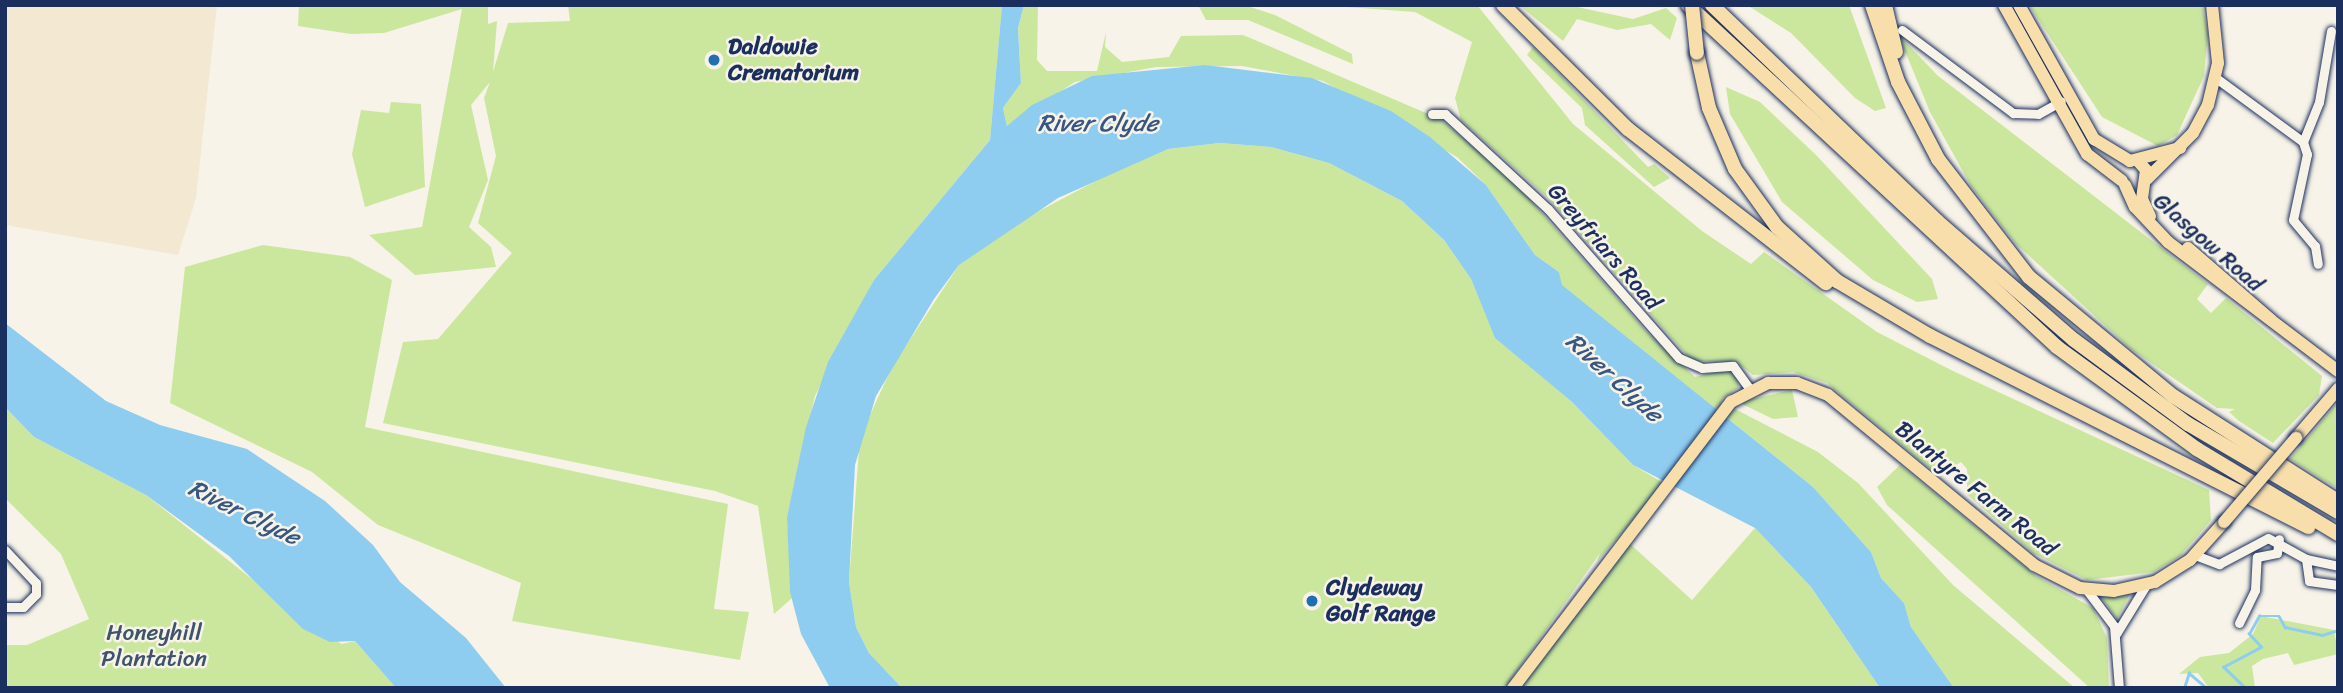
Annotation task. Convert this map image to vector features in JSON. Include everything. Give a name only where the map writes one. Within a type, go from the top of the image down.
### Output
[{"type":"highway","points":[[1503,5],[1628,128],[1775,249],[1844,295],[2338,541]]},
{"type":"highway","points":[[1690,5],[1697,53],[1724,148],[1765,213],[1837,281],[1930,336]]},
{"type":"highway","points":[[1690,5],[1967,268],[2077,363],[2197,449],[2338,534]]},
{"type":"highway","points":[[1712,5],[1985,265],[2156,399],[2338,512]]},
{"type":"highway","points":[[1870,5],[1912,121],[1971,219],[2025,284],[2156,399]]},
{"type":"highway","points":[[1870,5],[1916,119],[1972,206],[2029,277],[2095,337],[2173,396],[2338,501]]},
{"type":"highway","points":[[1885,5],[1919,111],[1972,206]]},
{"type":"main road","name":"Glasgow Road","points":[[2004,5],[2056,104],[2087,155],[2124,183],[2135,207],[2168,242],[2338,371]]},
{"type":"main road","points":[[2019,5],[2068,97],[2094,139],[2134,161],[2180,148]]},
{"type":"main road","points":[[2134,161],[2124,183],[2146,182],[2180,148],[2200,120],[2216,78],[2212,5]]},
{"type":"main road","name":"Glasgow Road","points":[[2134,161],[2146,182],[2147,214],[2258,303],[2273,324]]},
{"type":"main road","points":[[2315,353],[2332,380],[2335,394]]},
{"type":"main road","name":"Blantyre Farm Road","points":[[1513,688],[1731,402],[1750,389],[1790,382],[1822,392],[2034,565],[2086,589],[2146,585],[2194,555],[2335,394]]},
{"type":"street","points":[[1902,30],[2013,113],[2038,114],[2068,97]]},
{"type":"street","points":[[2303,142],[2319,102],[2331,31]]},
{"type":"street","points":[[2216,78],[2303,142],[2307,154],[2293,220],[2315,246],[2318,264]]},
{"type":"street","name":"Greyfriars Road","points":[[1432,114],[1445,114],[1548,209],[1679,358],[1702,368],[1733,366],[1750,389]]},
{"type":"street","points":[[2239,623],[2253,598],[2257,557],[2277,553],[2279,539]]},
{"type":"street","points":[[2194,555],[2219,564],[2254,540],[2279,539],[2306,559],[2338,566]]},
{"type":"street","points":[[5,551],[36,583],[36,594],[23,607],[5,607]]},
{"type":"street","points":[[2306,559],[2309,581],[2338,585]]},
{"type":"street","points":[[2116,634],[2146,585]]},
{"type":"street","points":[[2086,589],[2108,613],[2116,634],[2119,688]]},
{"type":"shaded area","points":[[5,5],[217,5],[196,198],[178,255],[5,225]]},
{"type":"green space","points":[[299,5],[488,5],[488,24],[497,21],[493,72],[508,23],[570,21],[568,5],[1002,5],[990,140],[874,280],[815,396],[787,517],[792,598],[774,614],[758,506],[715,491],[383,423],[403,342],[438,339],[512,253],[478,223],[496,156],[484,98],[490,82],[471,105],[488,180],[469,227],[491,247],[496,267],[415,275],[369,235],[422,227],[462,9],[384,33],[351,34],[298,26]]},
{"type":"green space","points":[[1024,5],[1038,5],[1037,60],[1047,71],[1097,71],[1106,32],[1105,47],[1122,62],[1169,57],[1181,36],[1243,35],[1440,119],[1510,177],[1647,332],[1695,377],[1728,369],[1739,378],[1738,388],[1723,398],[1719,412],[1657,367],[1561,285],[1559,272],[1535,255],[1486,185],[1457,157],[1323,81],[1242,66],[1156,67],[1075,82],[1007,126],[1003,108],[1021,83],[1018,28]]},
{"type":"green space","points":[[1198,5],[1244,5],[1275,15],[1352,54],[1353,64],[1248,20],[1206,20]]},
{"type":"green space","points":[[1320,5],[1477,5],[1573,124],[1702,231],[1751,264],[1764,252],[1877,332],[1951,370],[2209,490],[2211,520],[2180,556],[2153,572],[2087,580],[2033,553],[1967,494],[1967,469],[1961,462],[1939,476],[1827,383],[1793,372],[1753,375],[1736,362],[1692,361],[1548,198],[1461,120],[1455,98],[1472,42],[1415,12]]},
{"type":"green space","points":[[1519,5],[1568,5],[1633,19],[1666,8],[1677,18],[1670,40],[1651,24],[1617,30],[1577,19],[1563,41]]},
{"type":"green space","points":[[1747,5],[1849,5],[1886,108],[1875,111],[1855,98],[1791,33]]},
{"type":"green space","points":[[2029,5],[2202,5],[2208,33],[2204,76],[2177,135],[2158,146],[2102,117]]},
{"type":"green space","points":[[1898,34],[1937,75],[2208,284],[2197,299],[2211,313],[2226,298],[2322,376],[2319,395],[2273,443],[2229,412],[2235,409],[2217,408],[2131,349],[2015,243],[1971,186],[1930,112]]},
{"type":"green space","points":[[1533,47],[1648,167],[1654,164],[1670,178],[1654,187],[1585,125],[1582,108],[1527,55]]},
{"type":"green space","points":[[1726,87],[1760,102],[1816,155],[1932,279],[1938,299],[1917,302],[1873,280],[1782,202],[1730,114]]},
{"type":"green space","points":[[391,102],[421,104],[425,187],[365,207],[352,154],[361,110],[389,113]]},
{"type":"green space","points":[[1220,143],[1271,147],[1329,163],[1402,201],[1444,240],[1471,279],[1495,337],[1572,402],[1633,465],[1665,484],[1597,561],[1600,553],[1505,688],[902,688],[869,653],[856,627],[849,582],[860,437],[892,367],[959,265],[1009,227],[1126,165],[1168,149]]},
{"type":"green space","points":[[263,245],[350,257],[392,280],[365,427],[728,504],[714,609],[749,612],[740,660],[512,621],[521,583],[378,525],[312,472],[170,403],[185,267]]},
{"type":"green space","points":[[1792,390],[1798,417],[1773,419],[1738,402]]},
{"type":"green space","points":[[2338,402],[2338,489],[2290,459]]},
{"type":"green space","name":"Honeyhill Plantation","points":[[5,407],[34,437],[146,495],[315,629],[342,644],[355,641],[396,688],[5,688],[5,645],[27,645],[89,619],[61,554],[5,498]]},
{"type":"green space","points":[[1733,408],[1818,452],[1858,483],[1953,585],[2075,688],[1954,688],[1911,627],[1904,603],[1881,578],[1871,552],[1813,487],[1725,416]]},
{"type":"green space","points":[[1900,465],[2036,576],[2093,608],[2107,638],[2109,688],[2090,688],[1887,505],[1877,487]]},
{"type":"green space","points":[[1755,528],[1811,587],[1880,688],[1518,688],[1629,543],[1692,600]]},
{"type":"green space","points":[[2130,594],[2117,619],[2101,597],[2102,596]]},
{"type":"green space","points":[[2261,616],[2334,630],[2338,654],[2294,665],[2288,653],[2263,659],[2252,666],[2255,688],[2209,688],[2198,673],[2179,674],[2200,657],[2229,653],[2253,634]]},
{"type":"water","name":"River Clyde","points":[[1002,5],[1024,5],[1018,28],[1021,83],[1003,108],[1007,126],[1032,105],[1092,76],[1205,65],[1312,78],[1391,111],[1430,137],[1486,185],[1535,255],[1559,272],[1562,285],[1813,487],[1871,552],[1881,578],[1904,603],[1911,627],[1954,688],[1880,688],[1811,587],[1755,528],[1633,465],[1572,402],[1495,338],[1471,279],[1444,240],[1402,201],[1329,163],[1271,147],[1220,143],[1168,149],[1058,198],[959,265],[934,299],[876,396],[855,465],[849,582],[856,627],[869,653],[902,688],[830,688],[801,634],[790,592],[787,517],[806,427],[828,362],[874,280],[990,140]]},
{"type":"water","name":"River Clyde","points":[[5,323],[106,401],[160,425],[247,449],[325,501],[373,545],[400,582],[466,638],[506,688],[396,688],[355,641],[330,642],[303,629],[229,556],[146,495],[34,437],[5,407]]},
{"type":"waterway","points":[[2245,688],[2223,667],[2261,647],[2249,634],[2259,616],[2279,616],[2285,627],[2322,635],[2338,630]]},
{"type":"waterway","points":[[2184,688],[2189,673],[2207,688]]},
{"type":"place","name":"Daldowie Crematorium","points":[[714,60]]},
{"type":"place","name":"Clydeway Golf Range","points":[[1312,601]]}]
